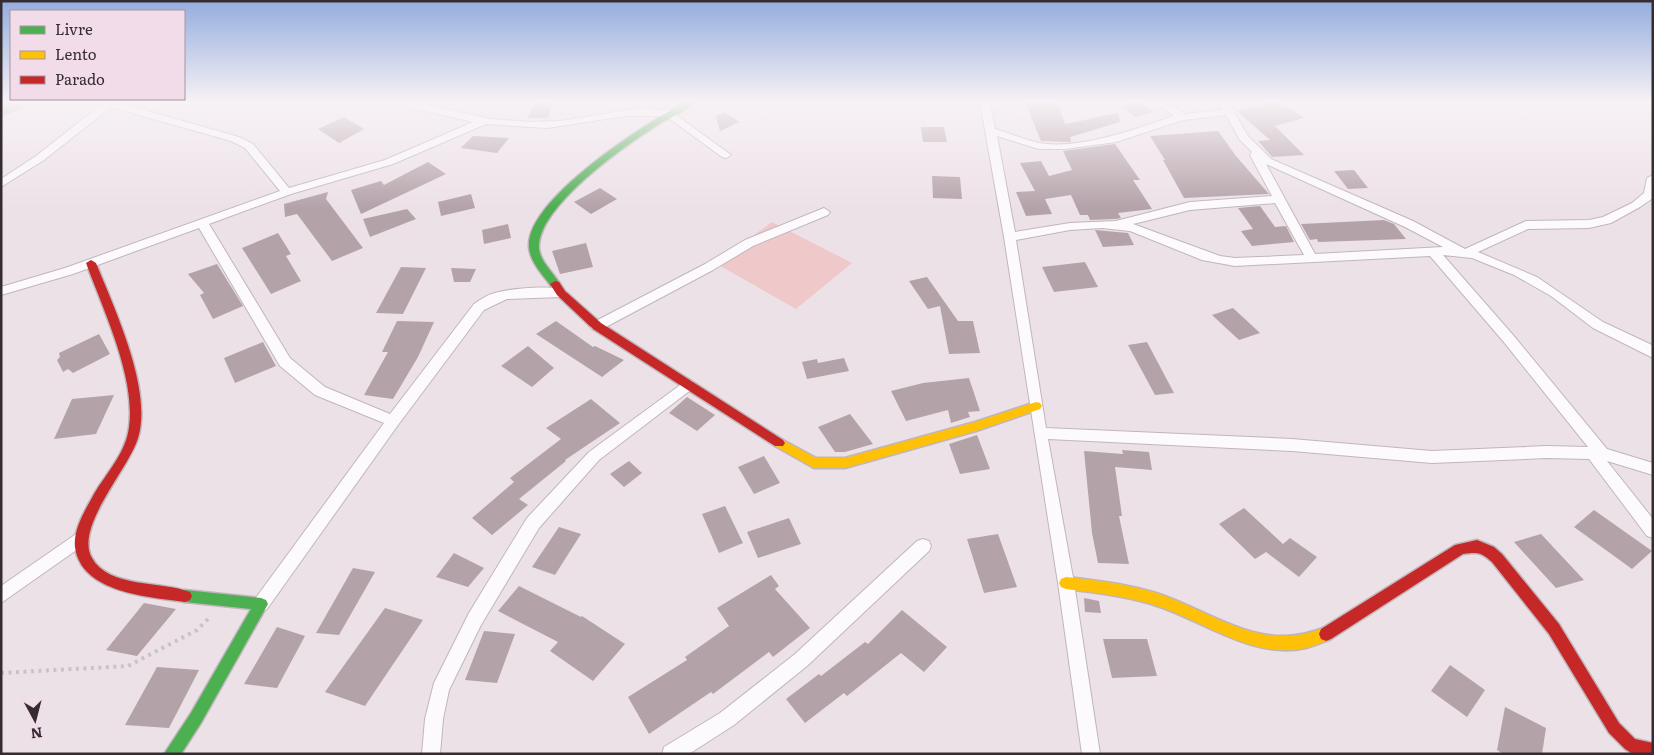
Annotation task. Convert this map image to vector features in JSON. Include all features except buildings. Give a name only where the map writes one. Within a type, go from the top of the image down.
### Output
[{"type":"street","points":[[1,184],[66,137]]},
{"type":"street","points":[[229,137],[249,146],[287,192]]},
{"type":"street","points":[[1,291],[91,263],[287,192],[398,159],[448,137]]},
{"type":"street","points":[[635,137],[562,195],[550,208],[538,229],[534,245],[538,260],[561,293],[597,326],[798,456],[814,463],[830,464],[858,460],[976,426],[1036,406]]},
{"type":"street","points":[[702,137],[726,155]]},
{"type":"street","points":[[992,137],[1066,583],[1091,754]]},
{"type":"street","points":[[1009,137],[1029,144],[1065,146],[1121,137]]},
{"type":"street","points":[[1245,137],[1311,258]]},
{"type":"street","points":[[1250,146],[1267,161],[1409,224],[1427,235],[1544,286],[1588,319],[1614,334],[1637,342],[1653,353]]},
{"type":"street","points":[[1117,224],[1142,230],[1208,259],[1235,262],[1463,251],[1526,225],[1589,224],[1608,220],[1636,205],[1649,195],[1652,189],[1653,178]]},
{"type":"street","points":[[1010,237],[1062,228],[1117,224],[1190,206],[1278,199]]},
{"type":"street","points":[[597,326],[709,268],[749,243],[824,212]]},
{"type":"street","points":[[202,222],[285,362],[320,391],[393,421]]},
{"type":"street","points":[[1433,252],[1508,338],[1597,453],[1653,531]]},
{"type":"street","points":[[91,263],[121,349],[132,392],[136,425],[122,461],[86,520],[79,539],[80,553],[90,569],[115,583],[166,594],[261,604]]},
{"type":"street","points":[[172,754],[196,718],[261,604],[393,421],[479,307],[487,300],[511,294],[561,293]]},
{"type":"street","points":[[431,754],[434,719],[440,689],[475,619],[533,523],[594,456],[687,385]]},
{"type":"street","points":[[1040,433],[1292,445],[1432,457],[1546,452],[1597,453],[1653,468]]},
{"type":"street","points":[[1,596],[79,539]]},
{"type":"street","points":[[671,754],[727,719],[801,660],[923,546]]},
{"type":"street","points":[[1066,583],[1134,593],[1168,604],[1259,640],[1287,645],[1307,643],[1329,633],[1460,549],[1479,546],[1499,560],[1540,607],[1560,635],[1614,728],[1623,739],[1640,750],[1653,751]]},
{"type":"path","points":[[1,673],[128,666],[197,630],[226,600]]},
{"type":"shaded area","points":[[772,222],[852,263],[796,309],[715,263]]},
{"type":"traffic: fast","points":[[555,284],[536,255],[534,244],[539,226],[553,206],[574,185],[598,164],[634,137]]},
{"type":"traffic: fast","points":[[172,754],[196,718],[261,604],[185,596]]},
{"type":"traffic: slow","points":[[779,443],[814,463],[845,463],[976,426],[1036,406]]},
{"type":"traffic: slow","points":[[1066,583],[1142,595],[1167,603],[1245,636],[1265,641],[1285,643],[1305,641],[1326,634]]},
{"type":"traffic: jam","points":[[91,263],[114,322],[128,367],[133,388],[135,427],[126,455],[99,497],[85,524],[81,546],[86,562],[98,574],[116,583],[137,589],[185,596]]},
{"type":"traffic: jam","points":[[555,284],[561,293],[597,326],[779,443]]},
{"type":"traffic: jam","points":[[1326,634],[1460,549],[1477,546],[1489,551],[1497,558],[1554,629],[1614,728],[1630,744],[1640,749],[1653,751]]}]
